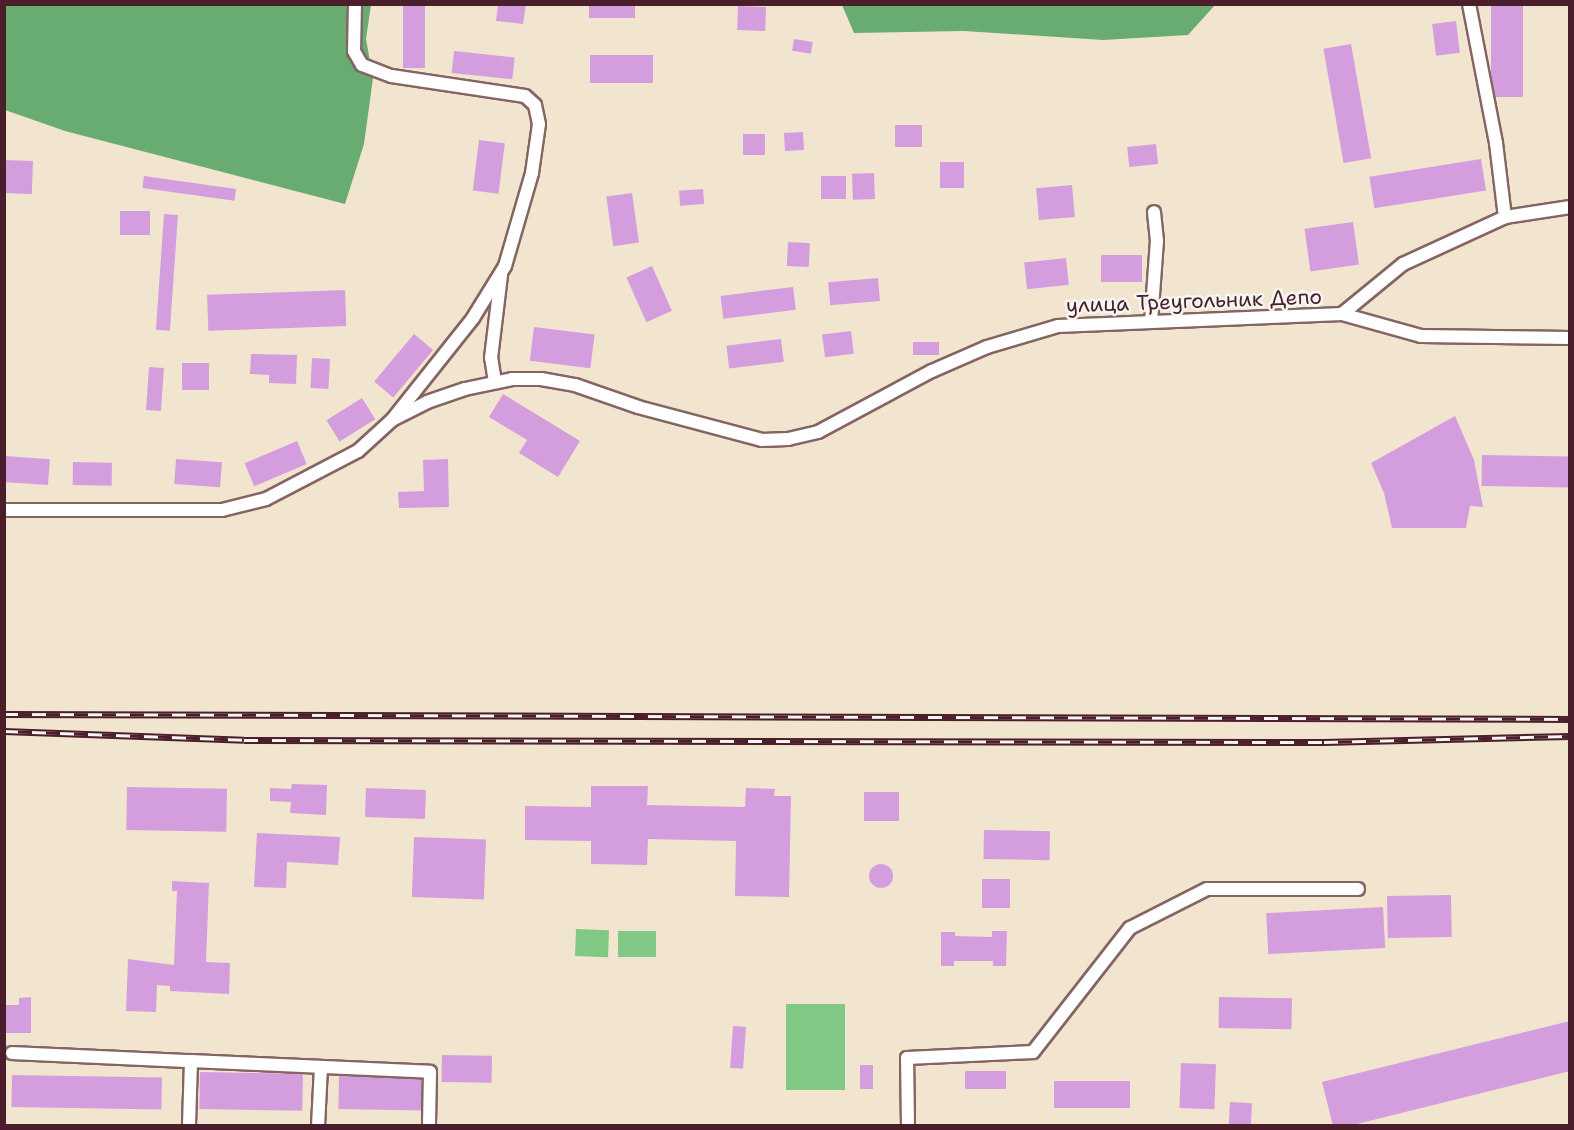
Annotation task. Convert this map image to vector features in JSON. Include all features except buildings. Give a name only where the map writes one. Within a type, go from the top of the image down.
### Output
[{"type":"street","points":[[355,4],[354,51],[363,65],[391,76],[525,96],[535,105],[539,124],[532,172],[502,271],[491,358],[495,382]]},
{"type":"street","points":[[1470,4],[1496,143],[1505,217]]},
{"type":"street","name":"улица Треугольник Депо","points":[[392,420],[427,402],[495,382],[541,379],[575,385],[638,407],[762,440],[788,439],[818,432],[932,371],[987,347],[1058,326],[1342,314],[1403,264],[1505,217],[1569,207]]},
{"type":"street","points":[[1151,322],[1156,241],[1154,212]]},
{"type":"street","points":[[4,510],[222,510],[266,499],[320,474],[358,452],[392,420],[472,318],[502,271]]},
{"type":"street","points":[[1342,314],[1420,336],[1569,338]]},
{"type":"street","points":[[908,1125],[907,1058],[1033,1052],[1130,927],[1207,889],[1358,889]]},
{"type":"street","points":[[12,1053],[430,1072],[429,1125]]},
{"type":"street","points":[[189,1125],[191,1061]]},
{"type":"street","points":[[318,1125],[321,1067]]},
{"type":"green space","points":[[5,5],[371,5],[366,39],[373,78],[364,144],[345,204],[65,131],[5,110]]},
{"type":"green space","points":[[842,5],[1215,5],[1188,35],[1103,40],[964,31],[854,33]]},
{"type":"green space","points":[[576,929],[609,930],[608,957],[575,956]]},
{"type":"green space","points":[[618,931],[656,931],[656,957],[618,957]]},
{"type":"green space","points":[[786,1004],[845,1004],[845,1090],[786,1090]]},
{"type":"railway","points":[[4,714],[1570,719]]},
{"type":"railway","points":[[4,731],[244,740],[1324,742],[1570,736]]}]
